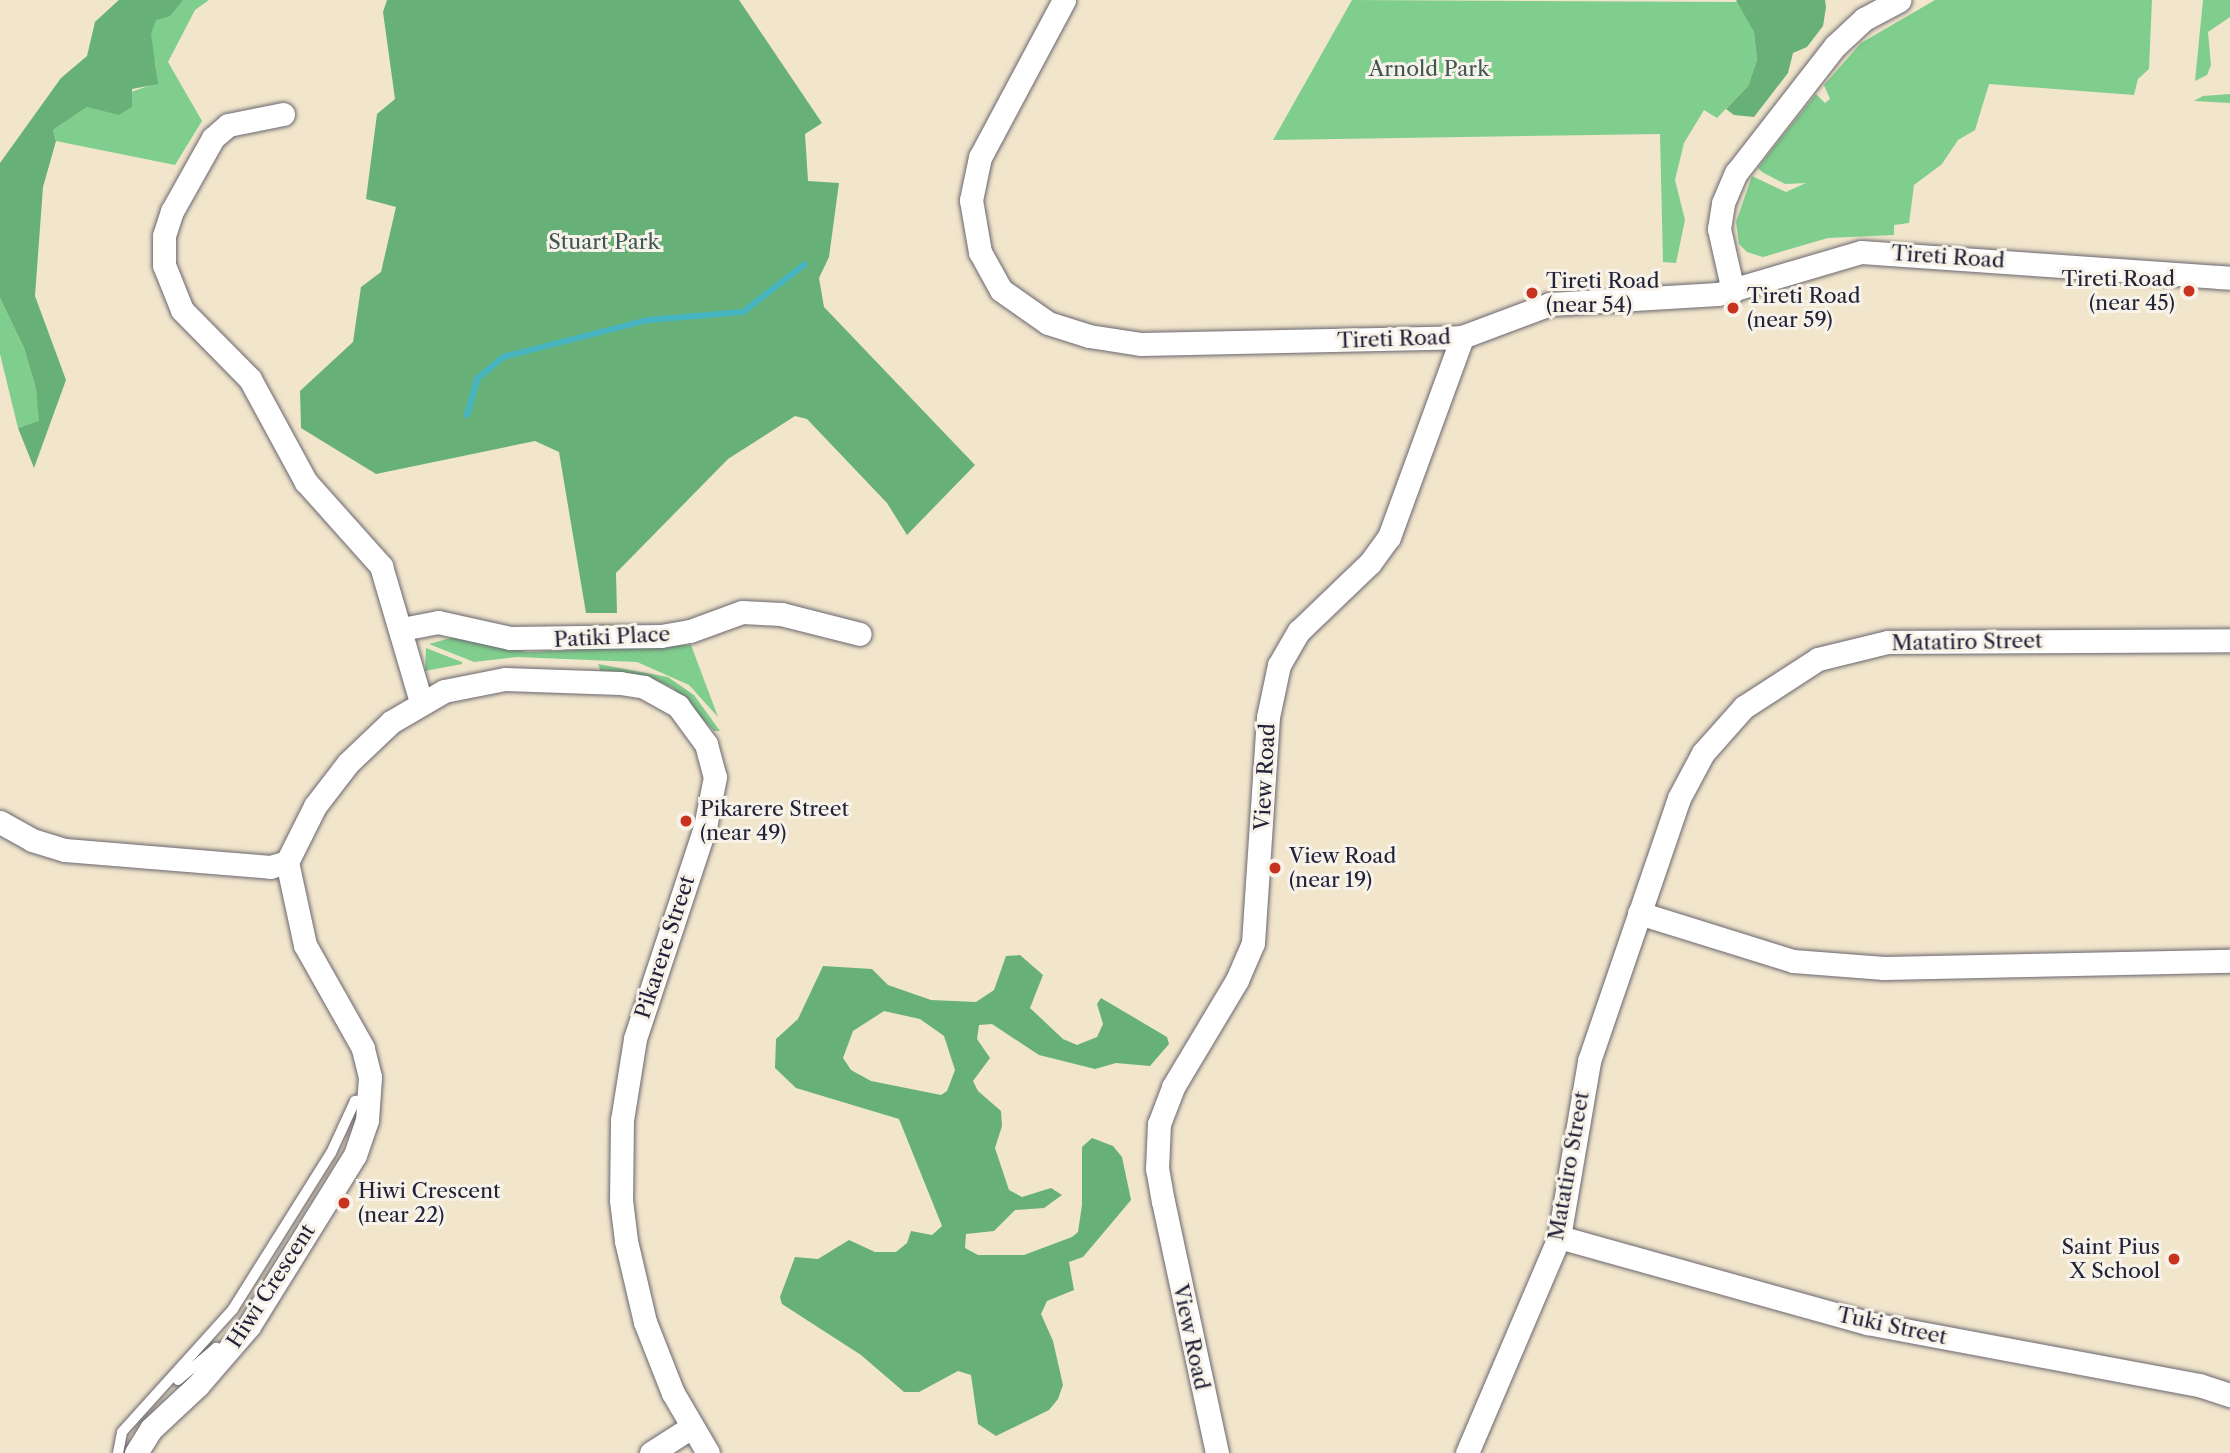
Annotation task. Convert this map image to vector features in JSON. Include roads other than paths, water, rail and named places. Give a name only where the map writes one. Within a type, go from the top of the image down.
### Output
[{"type":"street","name":"Tireti Road","points":[[1064,0],[980,157],[971,200],[980,251],[1001,290],[1023,309],[1048,323],[1089,336],[1142,344],[1462,337],[1550,304],[1733,291],[1811,263],[1861,252],[2230,278]]},
{"type":"street","points":[[1733,291],[1719,229],[1723,203],[1736,173],[1835,46],[1864,19],[1899,0]]},
{"type":"street","points":[[283,114],[228,125],[213,138],[172,211],[164,236],[164,265],[182,310],[250,379],[306,482],[381,566],[421,702]]},
{"type":"street","name":"View Road","points":[[1217,1453],[1157,1169],[1159,1124],[1172,1087],[1237,980],[1253,943],[1268,717],[1279,665],[1299,631],[1370,564],[1389,537],[1462,337]]},
{"type":"street","name":"Patiki Place","points":[[401,629],[438,622],[510,638],[661,636],[690,631],[742,612],[781,614],[860,634]]},
{"type":"street","name":"Matatiro Street","points":[[1467,1453],[1559,1237],[1589,1061],[1679,798],[1703,753],[1744,707],[1818,659],[1864,646],[1919,640],[2230,640]]},
{"type":"street","name":"Pikarere Street","points":[[288,862],[315,806],[348,763],[391,722],[421,702],[486,680],[620,683],[644,687],[670,701],[691,719],[706,744],[715,776],[712,797],[635,1039],[622,1120],[621,1177],[626,1241],[636,1289],[659,1359],[690,1428],[708,1453]]},
{"type":"street","points":[[0,822],[32,840],[65,850],[255,867],[288,862]]},
{"type":"street","name":"Hiwi Crescent","points":[[136,1453],[151,1429],[225,1356],[249,1326],[355,1155],[370,1099],[363,1048],[305,945],[288,862]]},
{"type":"street","points":[[1639,913],[1793,961],[1884,968],[2230,961]]},
{"type":"street","name":"Tuki Street","points":[[1559,1237],[1867,1323],[2199,1385],[2230,1395]]},
{"type":"street","points":[[652,1453],[690,1428]]},
{"type":"lane","points":[[118,1453],[122,1432],[172,1381],[233,1309],[331,1153],[355,1101],[370,1099]]},
{"type":"lane","points":[[172,1381],[180,1380],[216,1348],[225,1356]]},
{"type":"waterway","points":[[467,415],[477,379],[503,357],[648,320],[743,312],[805,264]]},
{"type":"place","name":"Tireti Road (near 45)","points":[[2189,291]]},
{"type":"place","name":"Tireti Road (near 54)","points":[[1532,293]]},
{"type":"place","name":"Tireti Road (near 59)","points":[[1733,308]]},
{"type":"place","name":"Pikarere Street (near 49)","points":[[686,821]]},
{"type":"place","name":"View Road (near 19)","points":[[1275,868]]},
{"type":"place","name":"Hiwi Crescent (near 22)","points":[[344,1203]]},
{"type":"place","name":"Saint Pius X School","points":[[2174,1259]]},
{"type":"park label","name":"Arnold Park","points":[[1429,69]]},
{"type":"park label","name":"Stuart Park","points":[[604,242]]}]
